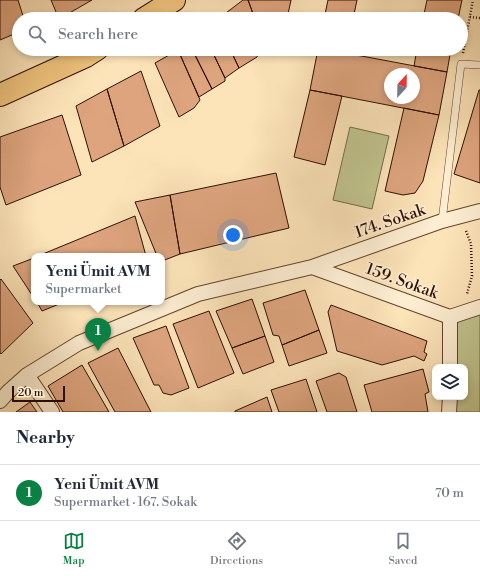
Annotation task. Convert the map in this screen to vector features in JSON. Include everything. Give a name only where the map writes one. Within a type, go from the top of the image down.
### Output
[{"type":"main road","points":[[155,12],[174,0]]},
{"type":"main road","points":[[0,95],[86,56]]},
{"type":"street","name":"174. Sokak","points":[[2,393],[79,343],[198,294],[312,267],[442,221],[480,211]]},
{"type":"street","name":"159. Sokak","points":[[312,267],[455,315]]},
{"type":"street","points":[[450,364],[455,315],[480,308]]},
{"type":"street","points":[[27,376],[52,412]]},
{"type":"street","points":[[450,400],[450,412]]},
{"type":"lane","points":[[442,221],[461,64],[480,65]]},
{"type":"path","points":[[468,27],[473,0]]},
{"type":"path","points":[[470,17],[480,18]]},
{"type":"path","points":[[461,64],[463,56]]},
{"type":"path","points":[[455,315],[472,276],[472,244],[459,216]]},
{"type":"green space","points":[[350,127],[389,136],[372,209],[333,200]]},
{"type":"green space","points":[[480,307],[480,412],[456,412],[455,400],[468,400],[468,364],[453,364],[450,317]]},
{"type":"building","points":[[0,0],[18,0],[22,12],[12,12],[12,35],[0,40]]},
{"type":"building","points":[[51,0],[92,0],[71,12],[56,12]]},
{"type":"building","points":[[243,0],[248,0],[252,12],[227,12]]},
{"type":"building","points":[[248,0],[291,0],[288,12],[252,12]]},
{"type":"building","points":[[328,0],[357,0],[354,12],[325,12]]},
{"type":"building","points":[[427,0],[462,0],[459,12],[424,12]]},
{"type":"building","points":[[167,56],[181,56],[200,100],[194,108],[179,117],[155,63]]},
{"type":"building","points":[[181,56],[196,56],[212,89],[199,97]]},
{"type":"building","points":[[196,56],[214,56],[225,81],[212,89]]},
{"type":"building","points":[[214,56],[233,56],[239,68],[225,78]]},
{"type":"building","points":[[233,56],[257,56],[257,57],[239,68]]},
{"type":"building","points":[[317,56],[361,56],[447,72],[439,115],[310,90]]},
{"type":"building","points":[[416,56],[450,56],[447,72],[414,66]]},
{"type":"building","points":[[141,71],[160,126],[124,146],[107,89]]},
{"type":"building","points":[[107,89],[124,146],[92,162],[76,106]]},
{"type":"building","points":[[310,90],[342,96],[325,165],[294,157]]},
{"type":"building","points":[[480,90],[480,183],[454,174]]},
{"type":"building","points":[[404,108],[439,115],[423,181],[415,193],[403,195],[385,191]]},
{"type":"building","points":[[62,115],[81,175],[6,205],[0,187],[0,137]]},
{"type":"building","points":[[276,173],[289,228],[180,254],[170,195]]},
{"type":"building","points":[[170,195],[180,254],[165,260],[165,253],[156,253],[135,202]]},
{"type":"building","points":[[135,216],[145,253],[45,253]]},
{"type":"building","points":[[31,259],[31,293],[13,266]]},
{"type":"building","points":[[1,279],[33,323],[1,354],[0,280]]},
{"type":"building","points":[[305,290],[319,330],[282,345],[279,336],[273,335],[263,303]]},
{"type":"building","points":[[252,299],[265,336],[232,348],[216,311]]},
{"type":"building","points":[[39,305],[57,305],[42,311]]},
{"type":"building","points":[[331,305],[427,341],[424,352],[427,354],[424,361],[414,356],[382,365],[337,351],[328,312]]},
{"type":"building","points":[[209,311],[234,373],[198,388],[173,324]]},
{"type":"building","points":[[166,326],[189,388],[171,395],[163,393],[159,385],[154,385],[133,338]]},
{"type":"building","points":[[319,330],[327,353],[289,366],[282,345]]},
{"type":"building","points":[[265,336],[274,362],[243,374],[232,348]]},
{"type":"building","points":[[118,348],[151,412],[115,412],[88,363]]},
{"type":"building","points":[[82,365],[109,412],[63,412],[48,386]]},
{"type":"building","points":[[423,369],[429,392],[425,394],[428,412],[372,412],[364,385]]},
{"type":"building","points":[[339,373],[346,377],[357,412],[327,412],[316,381]]},
{"type":"building","points":[[306,379],[317,412],[279,412],[271,390]]},
{"type":"building","points":[[267,397],[272,412],[235,412],[235,411]]},
{"type":"building","points":[[30,402],[37,412],[16,412]]},
{"type":"place","name":"Yeni Ümit AVM","points":[[98,351]]}]
